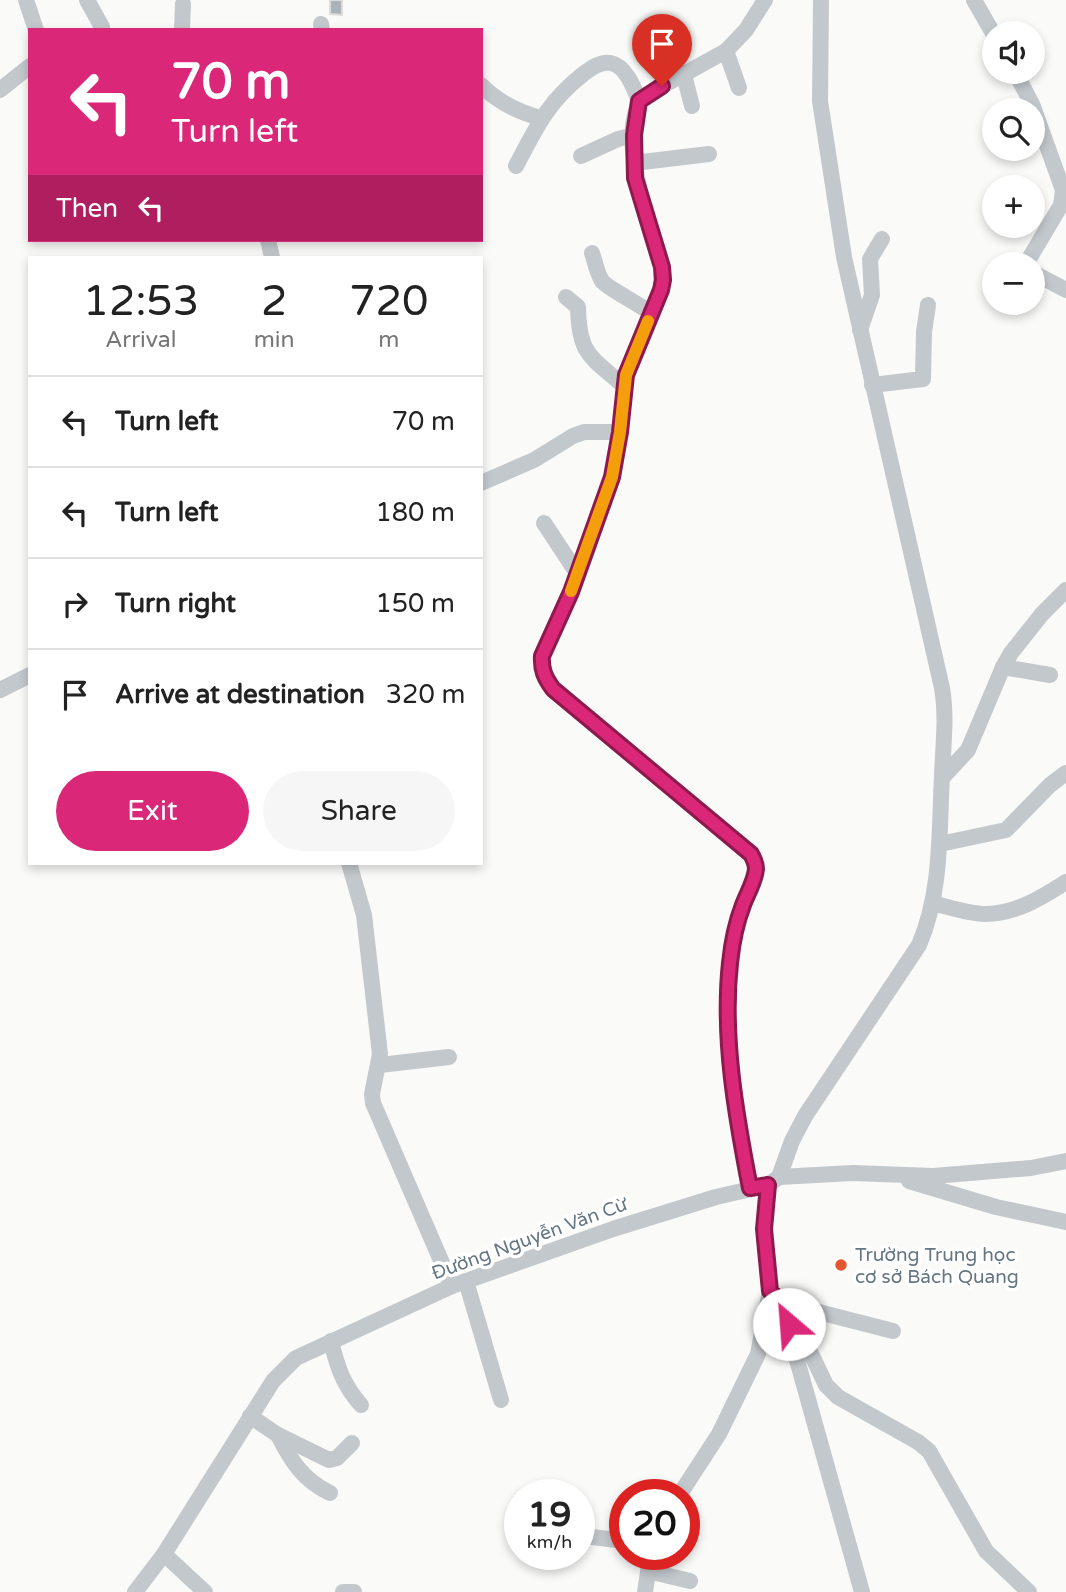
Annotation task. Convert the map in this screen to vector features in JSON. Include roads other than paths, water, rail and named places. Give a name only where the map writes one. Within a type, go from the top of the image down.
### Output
[{"type":"street","points":[[26,0],[35,28]]},
{"type":"street","points":[[87,0],[102,28]]},
{"type":"street","points":[[639,101],[726,51],[746,30],[765,0]]},
{"type":"street","points":[[690,1479],[719,1434],[754,1365],[770,1291],[764,1229],[774,1181],[806,1115],[919,945],[932,903],[940,844],[944,713],[942,688],[844,257],[820,101],[821,0]]},
{"type":"street","points":[[974,0],[986,21]]},
{"type":"street","points":[[183,4],[183,28]]},
{"type":"street","points":[[726,51],[739,88]]},
{"type":"street","points":[[516,166],[541,118],[560,93],[600,64],[612,63],[619,68],[633,87],[639,101],[634,135],[635,178],[662,267],[661,290],[629,365],[612,477],[578,573],[542,656],[545,678],[553,689],[751,854],[756,863],[756,873],[734,936],[728,1004],[740,1142],[750,1188]]},
{"type":"street","points":[[0,90],[28,68]]},
{"type":"street","points":[[684,75],[692,106]]},
{"type":"street","points":[[1021,84],[1032,104],[1063,190],[1064,200],[1033,252]]},
{"type":"street","points":[[483,87],[502,103],[541,118]]},
{"type":"street","points":[[581,156],[618,139],[634,135]]},
{"type":"street","points":[[634,163],[709,154]]},
{"type":"street","points":[[860,330],[872,295],[870,259],[882,239]]},
{"type":"street","points":[[592,253],[605,284],[635,300],[652,313]]},
{"type":"street","points":[[1045,279],[1066,290]]},
{"type":"street","points":[[566,297],[578,307],[577,317],[584,349],[624,386]]},
{"type":"street","points":[[872,385],[923,379],[924,332],[928,305]]},
{"type":"street","points":[[483,482],[534,460],[573,436],[584,432],[620,432]]},
{"type":"street","points":[[544,523],[578,573]]},
{"type":"street","points":[[942,778],[968,750],[1003,667],[1042,614],[1066,590]]},
{"type":"street","points":[[1003,667],[1050,675]]},
{"type":"street","points":[[0,690],[28,676]]},
{"type":"street","points":[[940,844],[1006,830],[1066,773]]},
{"type":"street","points":[[350,865],[364,915],[380,1065],[372,1094],[373,1103],[459,1283],[501,1400]]},
{"type":"street","points":[[932,903],[978,913],[1003,912],[1040,899],[1066,881]]},
{"type":"street","points":[[380,1065],[449,1057]]},
{"type":"street","name":"Đường Nguyễn Văn Cừ","points":[[135,1592],[285,1366],[331,1340],[459,1283],[613,1229],[774,1181],[887,1173],[933,1176],[1031,1168],[1066,1161]]},
{"type":"street","points":[[887,1173],[996,1208],[1066,1222]]},
{"type":"street","points":[[770,1291],[796,1309],[893,1331]]},
{"type":"street","points":[[796,1309],[792,1342],[862,1592]]},
{"type":"street","points":[[796,1309],[826,1385],[838,1397],[918,1442],[929,1451],[986,1551],[1029,1592]]},
{"type":"street","points":[[331,1340],[338,1371],[361,1405]]},
{"type":"street","points":[[250,1416],[278,1435],[329,1460],[337,1458],[352,1443]]},
{"type":"street","points":[[278,1435],[289,1457],[304,1477],[330,1493]]},
{"type":"street","points":[[163,1553],[205,1592]]},
{"type":"street","points":[[645,1592],[648,1571],[690,1581]]},
{"type":"street","points":[[343,1592],[354,1592]]},
{"type":"place","name":"Trường Trung học cơ sở Bách Quang","points":[[841,1265]]}]
